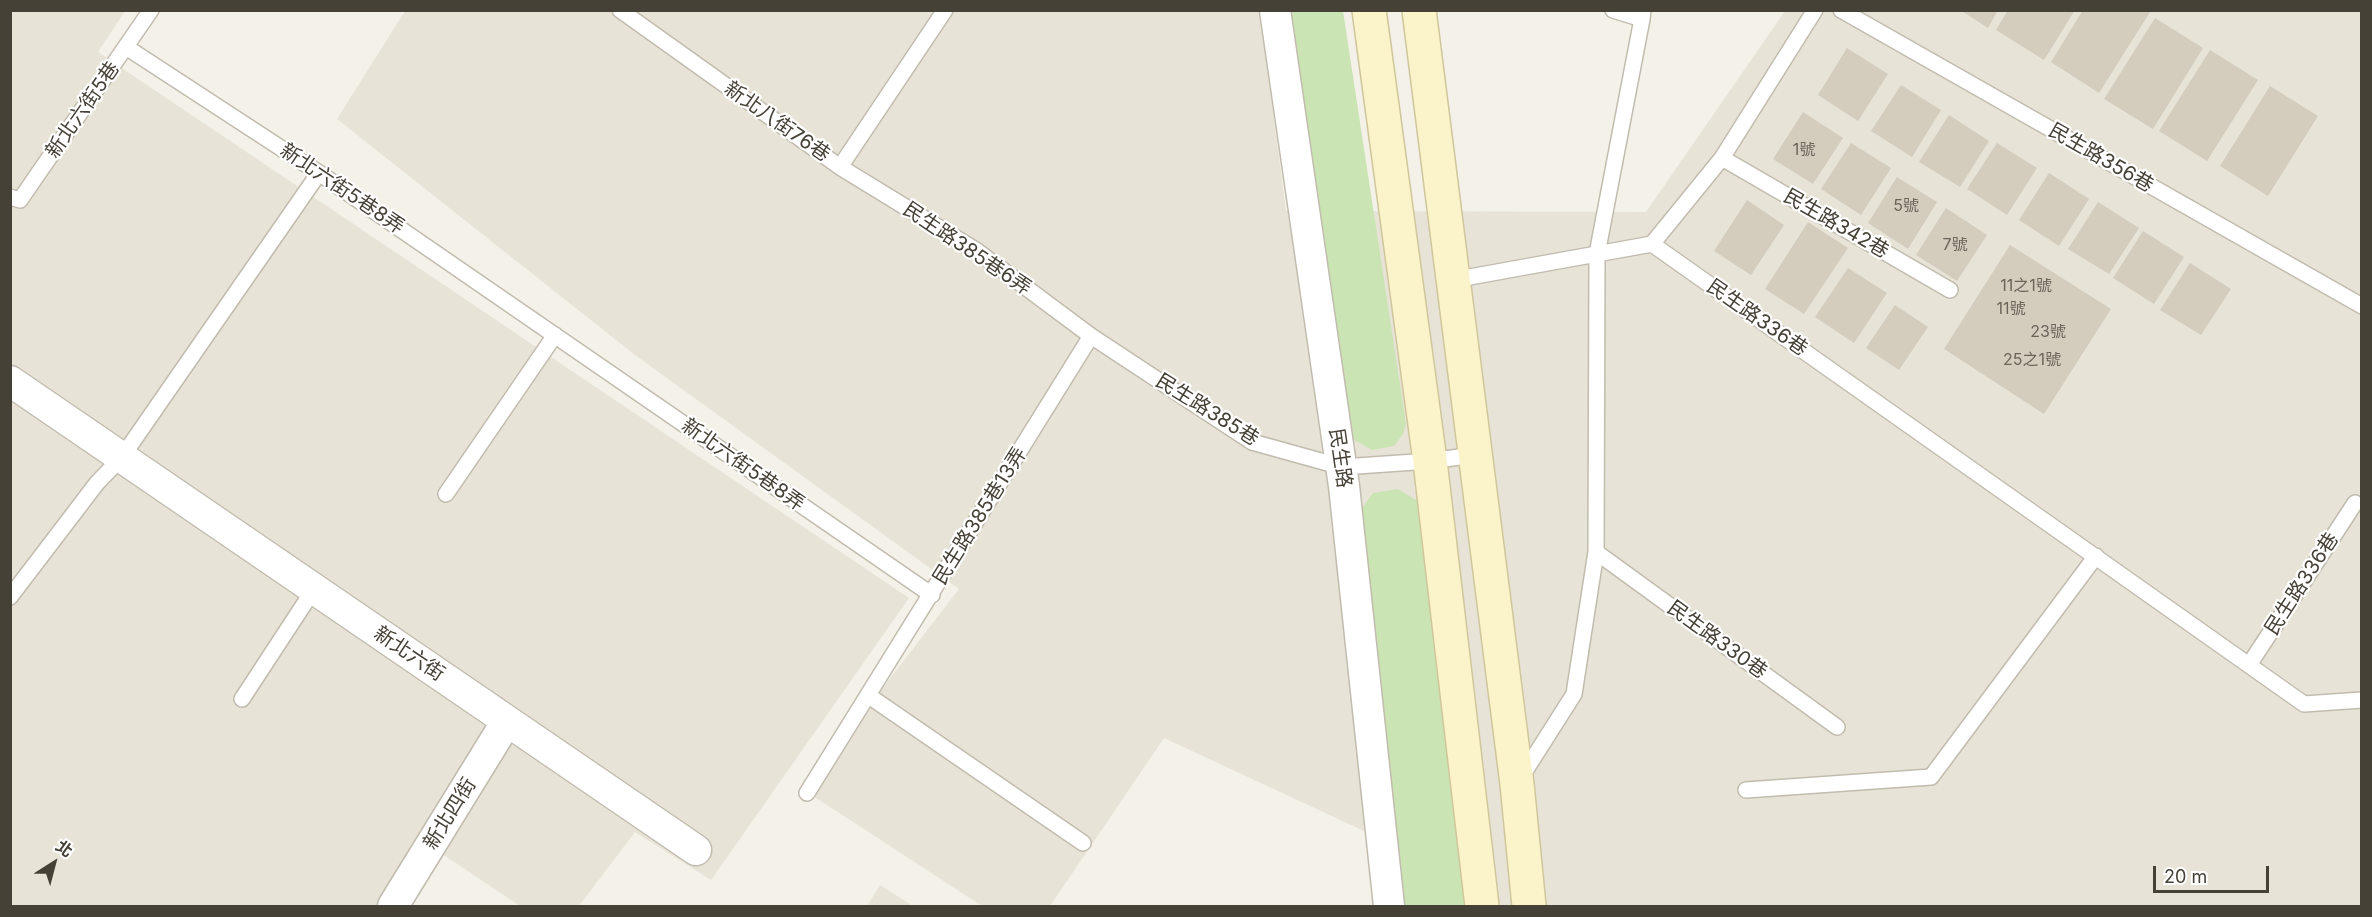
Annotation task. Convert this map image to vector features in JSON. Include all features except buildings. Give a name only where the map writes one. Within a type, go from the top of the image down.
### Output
[{"type":"street","name":"民生路","points":[[1275,10],[1342,467],[1389,906]]},
{"type":"street","points":[[1369,10],[1430,461],[1482,906]]},
{"type":"street","points":[[1419,10],[1516,784],[1529,906]]},
{"type":"street","name":"新北六街","points":[[10,381],[696,850]]},
{"type":"street","name":"新北四街","points":[[393,906],[507,721]]},
{"type":"lane","name":"新北六街5巷","points":[[10,197],[20,200],[151,10]]},
{"type":"lane","name":"新北八街76巷","points":[[620,10],[840,167],[945,10]]},
{"type":"lane","points":[[1516,784],[1574,694],[1596,552],[1597,255],[1642,15],[1613,10]]},
{"type":"lane","points":[[1453,280],[1652,244],[1722,158],[1815,10]]},
{"type":"lane","name":"民生路356巷","points":[[1841,10],[2361,306]]},
{"type":"lane","name":"新北六街5巷8弄","points":[[126,47],[319,173],[932,595]]},
{"type":"lane","name":"民生路342巷","points":[[1722,158],[1950,290]]},
{"type":"lane","name":"民生路385巷6弄","points":[[840,167],[977,251],[1091,336]]},
{"type":"lane","points":[[10,597],[97,483],[122,457],[319,173]]},
{"type":"lane","name":"民生路336巷","points":[[1652,244],[2304,704],[2361,700]]},
{"type":"lane","points":[[446,494],[555,335]]},
{"type":"lane","name":"民生路385巷","points":[[1091,336],[1252,442],[1342,467],[1430,461],[1474,455]]},
{"type":"lane","name":"民生路385巷13弄","points":[[807,793],[1091,336]]},
{"type":"lane","name":"民生路336巷","points":[[2249,665],[2355,503]]},
{"type":"lane","name":"民生路330巷","points":[[1596,552],[1837,727]]},
{"type":"lane","points":[[1746,790],[1931,777],[2096,556]]},
{"type":"lane","points":[[242,699],[314,589]]},
{"type":"lane","points":[[868,696],[1083,843]]},
{"type":"shaded area","points":[[10,11],[125,11],[98,52],[909,598],[711,880],[635,832],[579,906],[520,906],[444,855],[412,906],[11,906]]},
{"type":"shaded area","points":[[405,11],[1260,11],[1286,211],[1646,212],[1785,11],[2361,11],[2361,906],[1381,906],[1377,837],[1164,738],[1050,906],[982,906],[804,790],[959,589],[635,355],[337,119]]},
{"type":"shaded area","points":[[880,885],[913,906],[867,906]]},
{"type":"green space","points":[[1288,11],[1343,11],[1406,424],[1403,434],[1394,446],[1372,450],[1349,437]]},
{"type":"green space","points":[[1398,489],[1416,500],[1422,509],[1468,906],[1398,906],[1360,511],[1373,493]]}]
